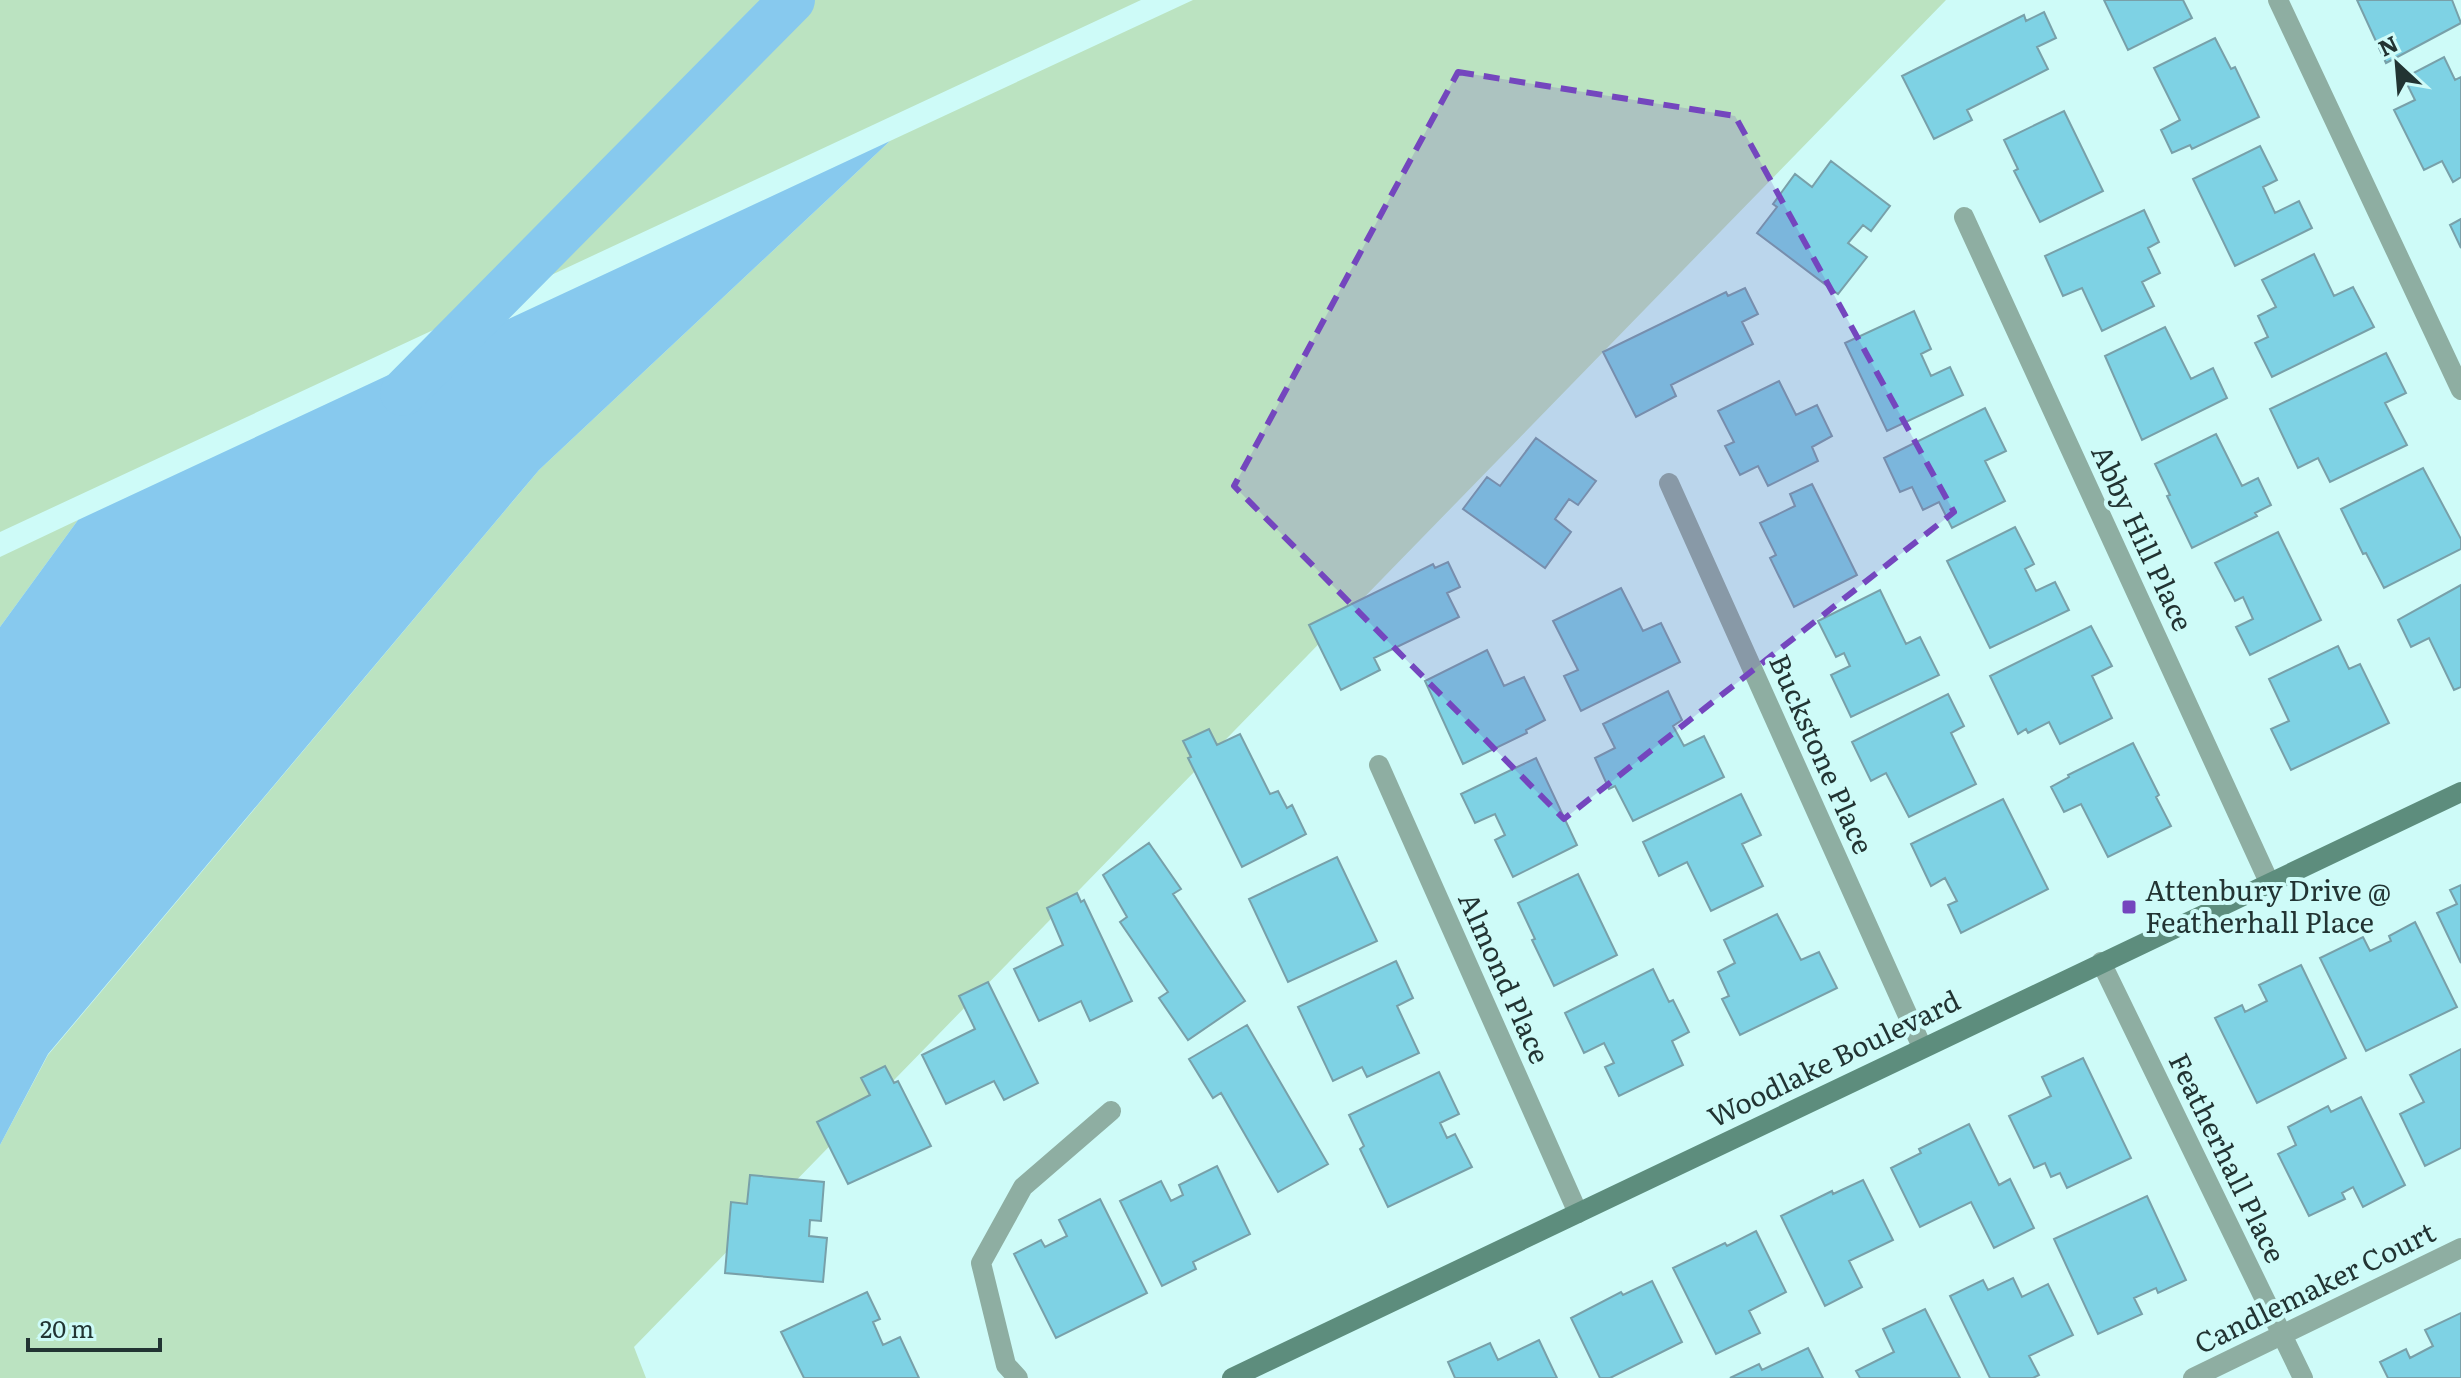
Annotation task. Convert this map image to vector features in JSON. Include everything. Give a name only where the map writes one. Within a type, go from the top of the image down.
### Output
[{"type":"street","points":[[2278,0],[2461,390]]},
{"type":"street","name":"Abby Hill Place","points":[[1964,217],[2269,882]]},
{"type":"street","name":"Buckstone Place","points":[[1669,483],[1922,1047]]},
{"type":"street","name":"Almond Place","points":[[1379,765],[1578,1213]]},
{"type":"street","name":"Woodlake Boulevard","points":[[1232,1378],[2461,792]]},
{"type":"street","name":"Featherhall Place","points":[[2101,962],[2303,1378]]},
{"type":"street","points":[[1018,1378],[1006,1365],[981,1263],[1023,1187],[1111,1111]]},
{"type":"street","name":"Candlemaker Court","points":[[2193,1378],[2461,1248]]},
{"type":"highlighted area","points":[[1458,72],[1735,116],[1954,512],[1564,819],[1234,486]]},
{"type":"green space","points":[[0,0],[1141,0],[0,532]]},
{"type":"green space","points":[[1193,0],[1946,0],[634,1347],[646,1378],[0,1378],[0,1145],[48,1055],[539,470],[890,141]]},
{"type":"green space","points":[[78,520],[0,627],[0,557]]},
{"type":"water","points":[[890,141],[539,470],[48,1054],[0,1145],[0,627],[78,520]]},
{"type":"building","points":[[2104,0],[2183,0],[2192,18],[2128,50]]},
{"type":"building","points":[[2357,0],[2452,0],[2461,23],[2386,63]]},
{"type":"building","points":[[2044,12],[2056,38],[2037,47],[2048,69],[1967,110],[1972,120],[1934,139],[1902,76],[2024,15],[2026,21]]},
{"type":"building","points":[[2215,38],[2231,69],[2235,67],[2259,117],[2192,149],[2190,145],[2172,153],[2161,130],[2180,120],[2154,68]]},
{"type":"building","points":[[2444,57],[2455,80],[2461,77],[2461,177],[2453,182],[2442,161],[2424,170],[2394,110],[2415,100],[2404,78]]},
{"type":"building","points":[[2064,111],[2103,191],[2040,222],[2014,171],[2018,169],[2004,140]]},
{"type":"building","points":[[2260,146],[2277,180],[2263,187],[2275,213],[2299,201],[2312,228],[2235,266],[2193,179]]},
{"type":"building","points":[[1831,161],[1890,206],[1871,231],[1863,225],[1848,243],[1867,257],[1838,294],[1757,233],[1777,207],[1773,204],[1795,174],[1812,187]]},
{"type":"building","points":[[2144,210],[2159,242],[2148,248],[2160,273],[2142,282],[2154,306],[2102,331],[2082,288],[2063,296],[2045,256]]},
{"type":"building","points":[[2461,219],[2461,248],[2450,225]]},
{"type":"building","points":[[2314,254],[2334,296],[2353,287],[2374,327],[2272,377],[2255,343],[2268,337],[2258,316],[2276,307],[2262,280]]},
{"type":"building","points":[[1745,288],[1758,314],[1742,322],[1753,344],[1671,385],[1676,396],[1636,417],[1603,352],[1726,292],[1728,296]]},
{"type":"building","points":[[1914,311],[1931,349],[1921,354],[1931,376],[1950,367],[1963,395],[1887,431],[1845,343]]},
{"type":"building","points":[[2165,327],[2191,379],[2213,368],[2227,398],[2142,440],[2105,356]]},
{"type":"building","points":[[2386,353],[2406,393],[2385,403],[2407,445],[2330,482],[2318,458],[2298,468],[2270,409]]},
{"type":"building","points":[[1779,381],[1796,415],[1817,405],[1832,436],[1812,447],[1818,461],[1768,486],[1758,466],[1740,475],[1725,446],[1734,442],[1718,411]]},
{"type":"building","points":[[1985,408],[2006,451],[1985,461],[2005,501],[1952,528],[1939,502],[1923,510],[1912,487],[1900,492],[1884,458]]},
{"type":"building","points":[[2216,434],[2242,486],[2258,478],[2271,505],[2255,513],[2257,516],[2192,548],[2155,464]]},
{"type":"building","points":[[1536,438],[1596,481],[1578,505],[1569,499],[1555,519],[1571,532],[1545,568],[1463,509],[1487,477],[1500,486]]},
{"type":"building","points":[[2423,468],[2461,539],[2461,549],[2384,588],[2341,509]]},
{"type":"building","points":[[1812,484],[1857,575],[1794,607],[1770,558],[1776,555],[1760,523],[1795,506],[1790,494]]},
{"type":"building","points":[[2015,527],[2034,564],[2025,569],[2036,591],[2055,582],[2069,610],[1990,648],[1947,561]]},
{"type":"building","points":[[2278,532],[2321,620],[2250,655],[2236,627],[2253,619],[2243,597],[2235,601],[2215,563]]},
{"type":"building","points":[[1448,562],[1460,587],[1447,593],[1459,617],[1374,658],[1380,670],[1341,690],[1309,625],[1433,564],[1435,568]]},
{"type":"building","points":[[2461,585],[2461,687],[2454,690],[2429,638],[2411,647],[2398,620]]},
{"type":"building","points":[[1621,588],[1643,631],[1661,623],[1680,662],[1581,711],[1564,676],[1578,670],[1553,621]]},
{"type":"building","points":[[1880,590],[1906,644],[1920,637],[1939,675],[1851,717],[1831,675],[1850,666],[1844,653],[1836,657],[1818,621]]},
{"type":"building","points":[[2091,626],[2112,666],[2092,676],[2112,718],[2060,744],[2049,722],[2028,733],[2026,729],[2018,734],[1990,676]]},
{"type":"building","points":[[2338,646],[2349,669],[2360,664],[2389,723],[2291,770],[2271,729],[2289,721],[2269,679]]},
{"type":"building","points":[[1487,650],[1504,686],[1524,677],[1545,720],[1526,730],[1527,733],[1463,764],[1425,681]]},
{"type":"building","points":[[1668,691],[1682,720],[1673,726],[1684,746],[1704,736],[1724,777],[1633,821],[1615,786],[1609,789],[1595,758],[1615,748],[1603,724]]},
{"type":"building","points":[[1948,694],[1964,726],[1951,733],[1976,784],[1909,817],[1886,773],[1871,781],[1852,742]]},
{"type":"building","points":[[1209,729],[1217,745],[1240,734],[1270,794],[1278,791],[1287,808],[1292,805],[1306,834],[1242,867],[1188,758],[1191,757],[1183,741]]},
{"type":"building","points":[[2133,743],[2171,826],[2108,857],[2081,804],[2064,812],[2051,787],[2068,775]]},
{"type":"building","points":[[1536,758],[1577,845],[1513,877],[1495,840],[1505,835],[1495,814],[1475,823],[1461,794]]},
{"type":"building","points":[[1741,794],[1761,835],[1742,844],[1763,886],[1711,911],[1687,862],[1659,876],[1643,842]]},
{"type":"building","points":[[2003,799],[2048,889],[1961,933],[1948,905],[1957,901],[1945,878],[1931,886],[1911,844]]},
{"type":"building","points":[[1149,843],[1181,889],[1173,894],[1245,1001],[1188,1040],[1159,998],[1168,992],[1120,922],[1127,917],[1103,875]]},
{"type":"building","points":[[1337,857],[1377,941],[1288,982],[1249,899]]},
{"type":"building","points":[[1578,874],[1617,955],[1554,986],[1518,903]]},
{"type":"building","points":[[2461,885],[2461,963],[2437,913],[2457,904],[2450,890]]},
{"type":"building","points":[[1077,893],[1081,902],[1084,900],[1132,1001],[1090,1021],[1081,1001],[1039,1021],[1014,969],[1063,945],[1047,908]]},
{"type":"building","points":[[1777,914],[1801,960],[1819,952],[1837,988],[1740,1035],[1722,999],[1729,996],[1718,972],[1735,963],[1724,940]]},
{"type":"building","points":[[2415,922],[2457,1007],[2366,1051],[2320,958],[2363,937],[2370,951],[2391,941],[2389,936]]},
{"type":"building","points":[[1396,961],[1413,998],[1397,1006],[1419,1053],[1367,1077],[1362,1067],[1333,1081],[1298,1007]]},
{"type":"building","points":[[2301,965],[2346,1058],[2257,1103],[2215,1018],[2242,1005],[2245,1012],[2267,1001],[2259,985]]},
{"type":"building","points":[[1653,969],[1669,1002],[1673,1000],[1689,1032],[1672,1041],[1683,1065],[1619,1096],[1605,1067],[1614,1063],[1604,1043],[1584,1053],[1565,1013]]},
{"type":"building","points":[[988,982],[1038,1083],[1004,1100],[994,1081],[946,1104],[922,1055],[975,1029],[959,996]]},
{"type":"building","points":[[1247,1025],[1328,1164],[1278,1192],[1221,1093],[1213,1098],[1189,1059]]},
{"type":"building","points":[[2461,1049],[2461,1148],[2425,1166],[2400,1114],[2424,1102],[2410,1075]]},
{"type":"building","points":[[2083,1058],[2131,1158],[2067,1188],[2060,1173],[2051,1177],[2045,1163],[2034,1168],[2009,1116],[2051,1096],[2042,1077]]},
{"type":"building","points":[[885,1066],[894,1083],[898,1081],[931,1146],[848,1184],[817,1122],[870,1095],[861,1078]]},
{"type":"building","points":[[1439,1072],[1459,1114],[1440,1123],[1447,1138],[1455,1134],[1472,1167],[1388,1207],[1360,1149],[1364,1146],[1349,1115]]},
{"type":"building","points":[[2361,1097],[2405,1185],[2363,1207],[2353,1187],[2342,1193],[2345,1199],[2309,1216],[2278,1154],[2296,1145],[2288,1127],[2328,1106],[2331,1112]]},
{"type":"building","points":[[1969,1124],[1999,1185],[2010,1179],[2034,1228],[1994,1248],[1971,1202],[1920,1227],[1891,1168],[1921,1153],[1919,1149]]},
{"type":"building","points":[[1217,1166],[1250,1234],[1193,1262],[1196,1269],[1162,1286],[1120,1201],[1161,1181],[1171,1201],[1183,1195],[1179,1185]]},
{"type":"building","points":[[750,1175],[824,1182],[821,1221],[810,1220],[809,1236],[827,1238],[823,1282],[725,1273],[731,1202],[747,1204]]},
{"type":"building","points":[[1863,1180],[1893,1240],[1849,1261],[1862,1287],[1825,1306],[1781,1216]]},
{"type":"building","points":[[2147,1196],[2186,1280],[2158,1293],[2156,1288],[2134,1298],[2142,1314],[2098,1334],[2054,1239]]},
{"type":"building","points":[[1100,1199],[1147,1293],[1056,1338],[1014,1254],[1041,1240],[1045,1247],[1067,1236],[1059,1220]]},
{"type":"building","points":[[1756,1231],[1786,1292],[1749,1311],[1760,1333],[1716,1354],[1673,1268]]},
{"type":"building","points":[[2013,1278],[2022,1297],[2048,1284],[2073,1335],[2029,1356],[2039,1375],[2033,1378],[1990,1378],[1950,1296],[1983,1280],[1988,1290]]},
{"type":"building","points":[[1652,1281],[1682,1342],[1610,1378],[1600,1378],[1571,1318],[1621,1292],[1623,1295]]},
{"type":"building","points":[[867,1292],[880,1319],[873,1322],[883,1345],[900,1337],[919,1378],[804,1378],[781,1332]]},
{"type":"building","points":[[1925,1309],[1960,1378],[1860,1378],[1856,1371],[1894,1352],[1883,1329]]},
{"type":"building","points":[[2461,1313],[2461,1378],[2388,1378],[2380,1362],[2406,1349],[2410,1358],[2433,1346],[2425,1330]]},
{"type":"building","points":[[1539,1340],[1557,1378],[1455,1378],[1448,1362],[1490,1343],[1498,1360]]},
{"type":"building","points":[[1808,1348],[1823,1378],[1730,1378],[1759,1364],[1762,1370]]},
{"type":"waterway","points":[[403,393],[792,0]]},
{"type":"place","name":"Attenbury Drive @ Featherhall Place","points":[[2129,907]]}]
